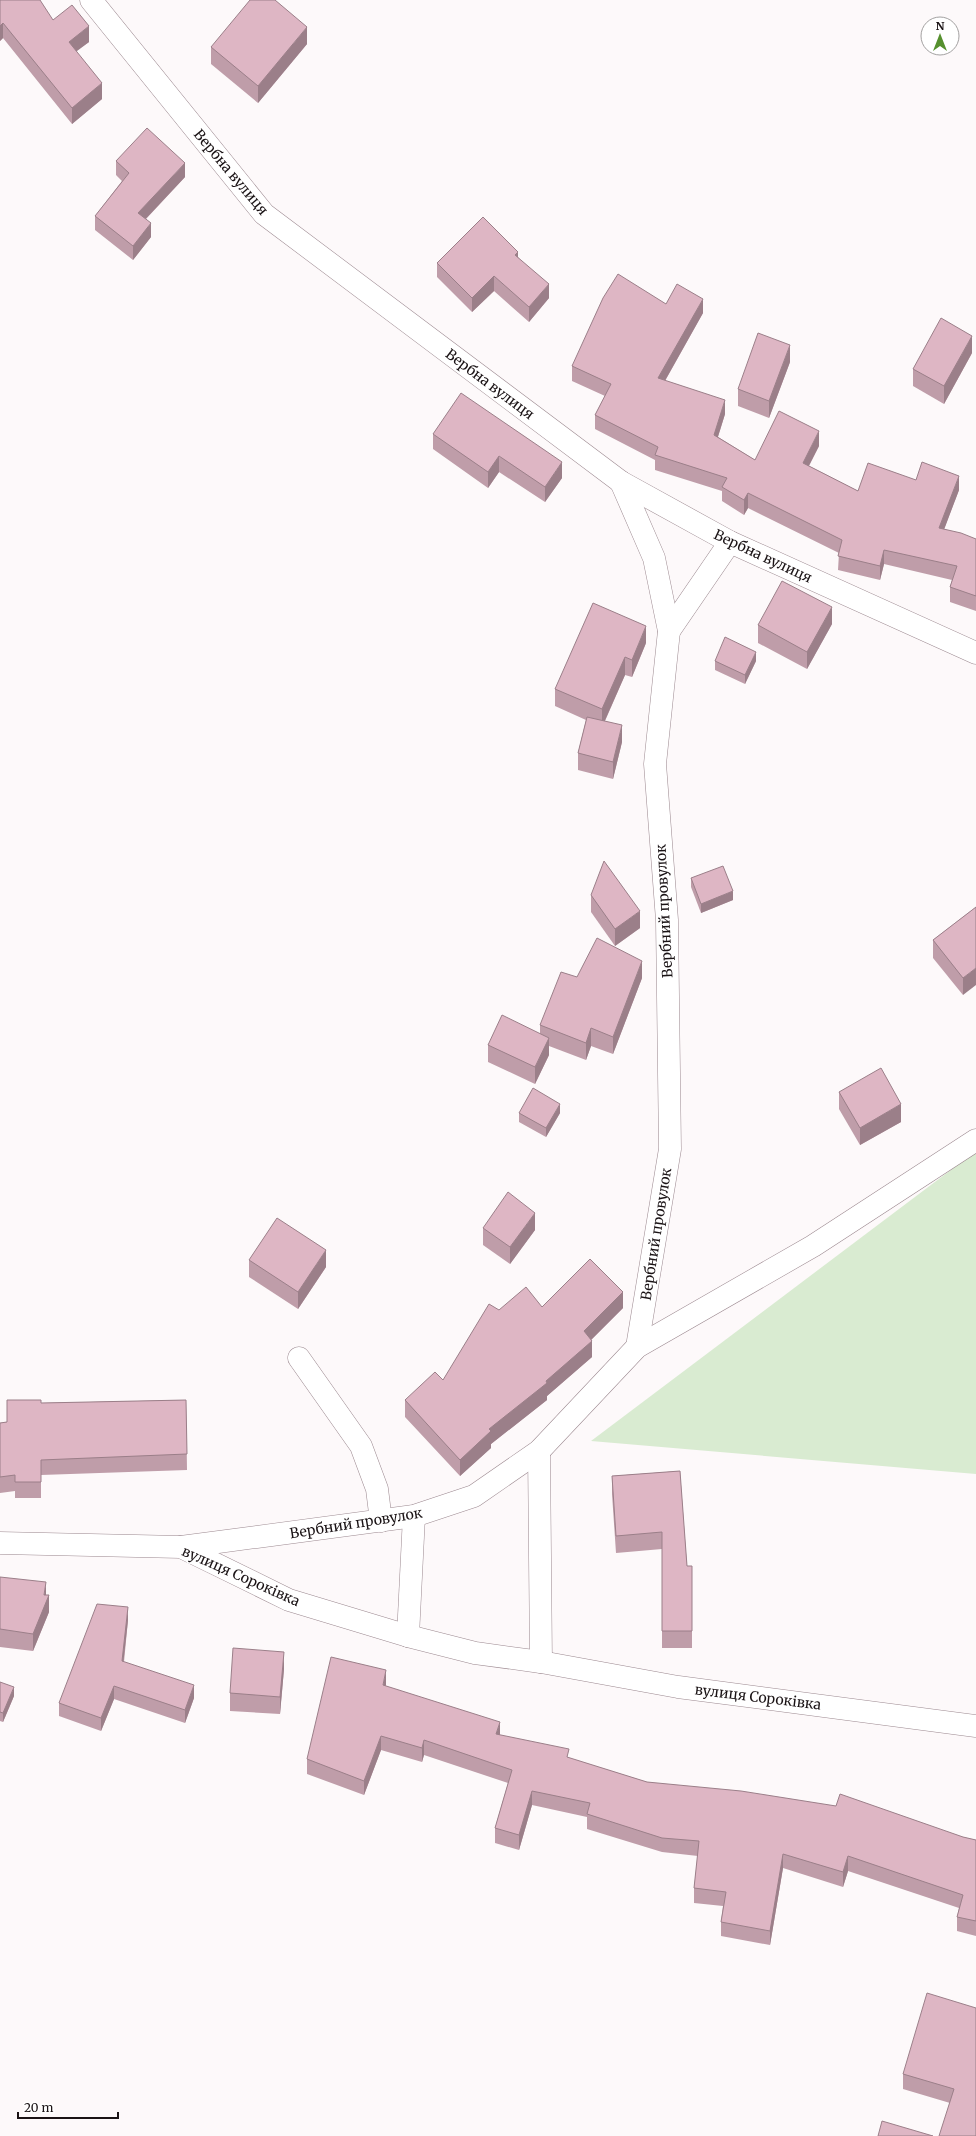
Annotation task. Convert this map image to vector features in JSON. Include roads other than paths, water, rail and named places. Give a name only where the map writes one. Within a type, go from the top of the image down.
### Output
[{"type":"street","name":"Вербна вулиця","points":[[90,0],[264,214],[621,482],[730,542],[976,653]]},
{"type":"street","name":"Вербний провулок","points":[[621,482],[654,558],[670,631],[655,764],[667,920],[670,1149],[637,1347]]},
{"type":"street","points":[[670,631],[730,542]]},
{"type":"street","name":"Вербний провулок","points":[[181,1547],[414,1516],[474,1496],[538,1451],[637,1347],[813,1246],[976,1140]]},
{"type":"street","points":[[300,1358],[360,1446],[377,1489],[381,1521]]},
{"type":"street","points":[[538,1451],[541,1662]]},
{"type":"street","points":[[408,1636],[414,1516]]},
{"type":"street","name":"вулиця Сороківка","points":[[0,1543],[181,1547],[289,1600],[408,1636],[475,1652],[541,1662],[678,1687],[976,1726]]}]
